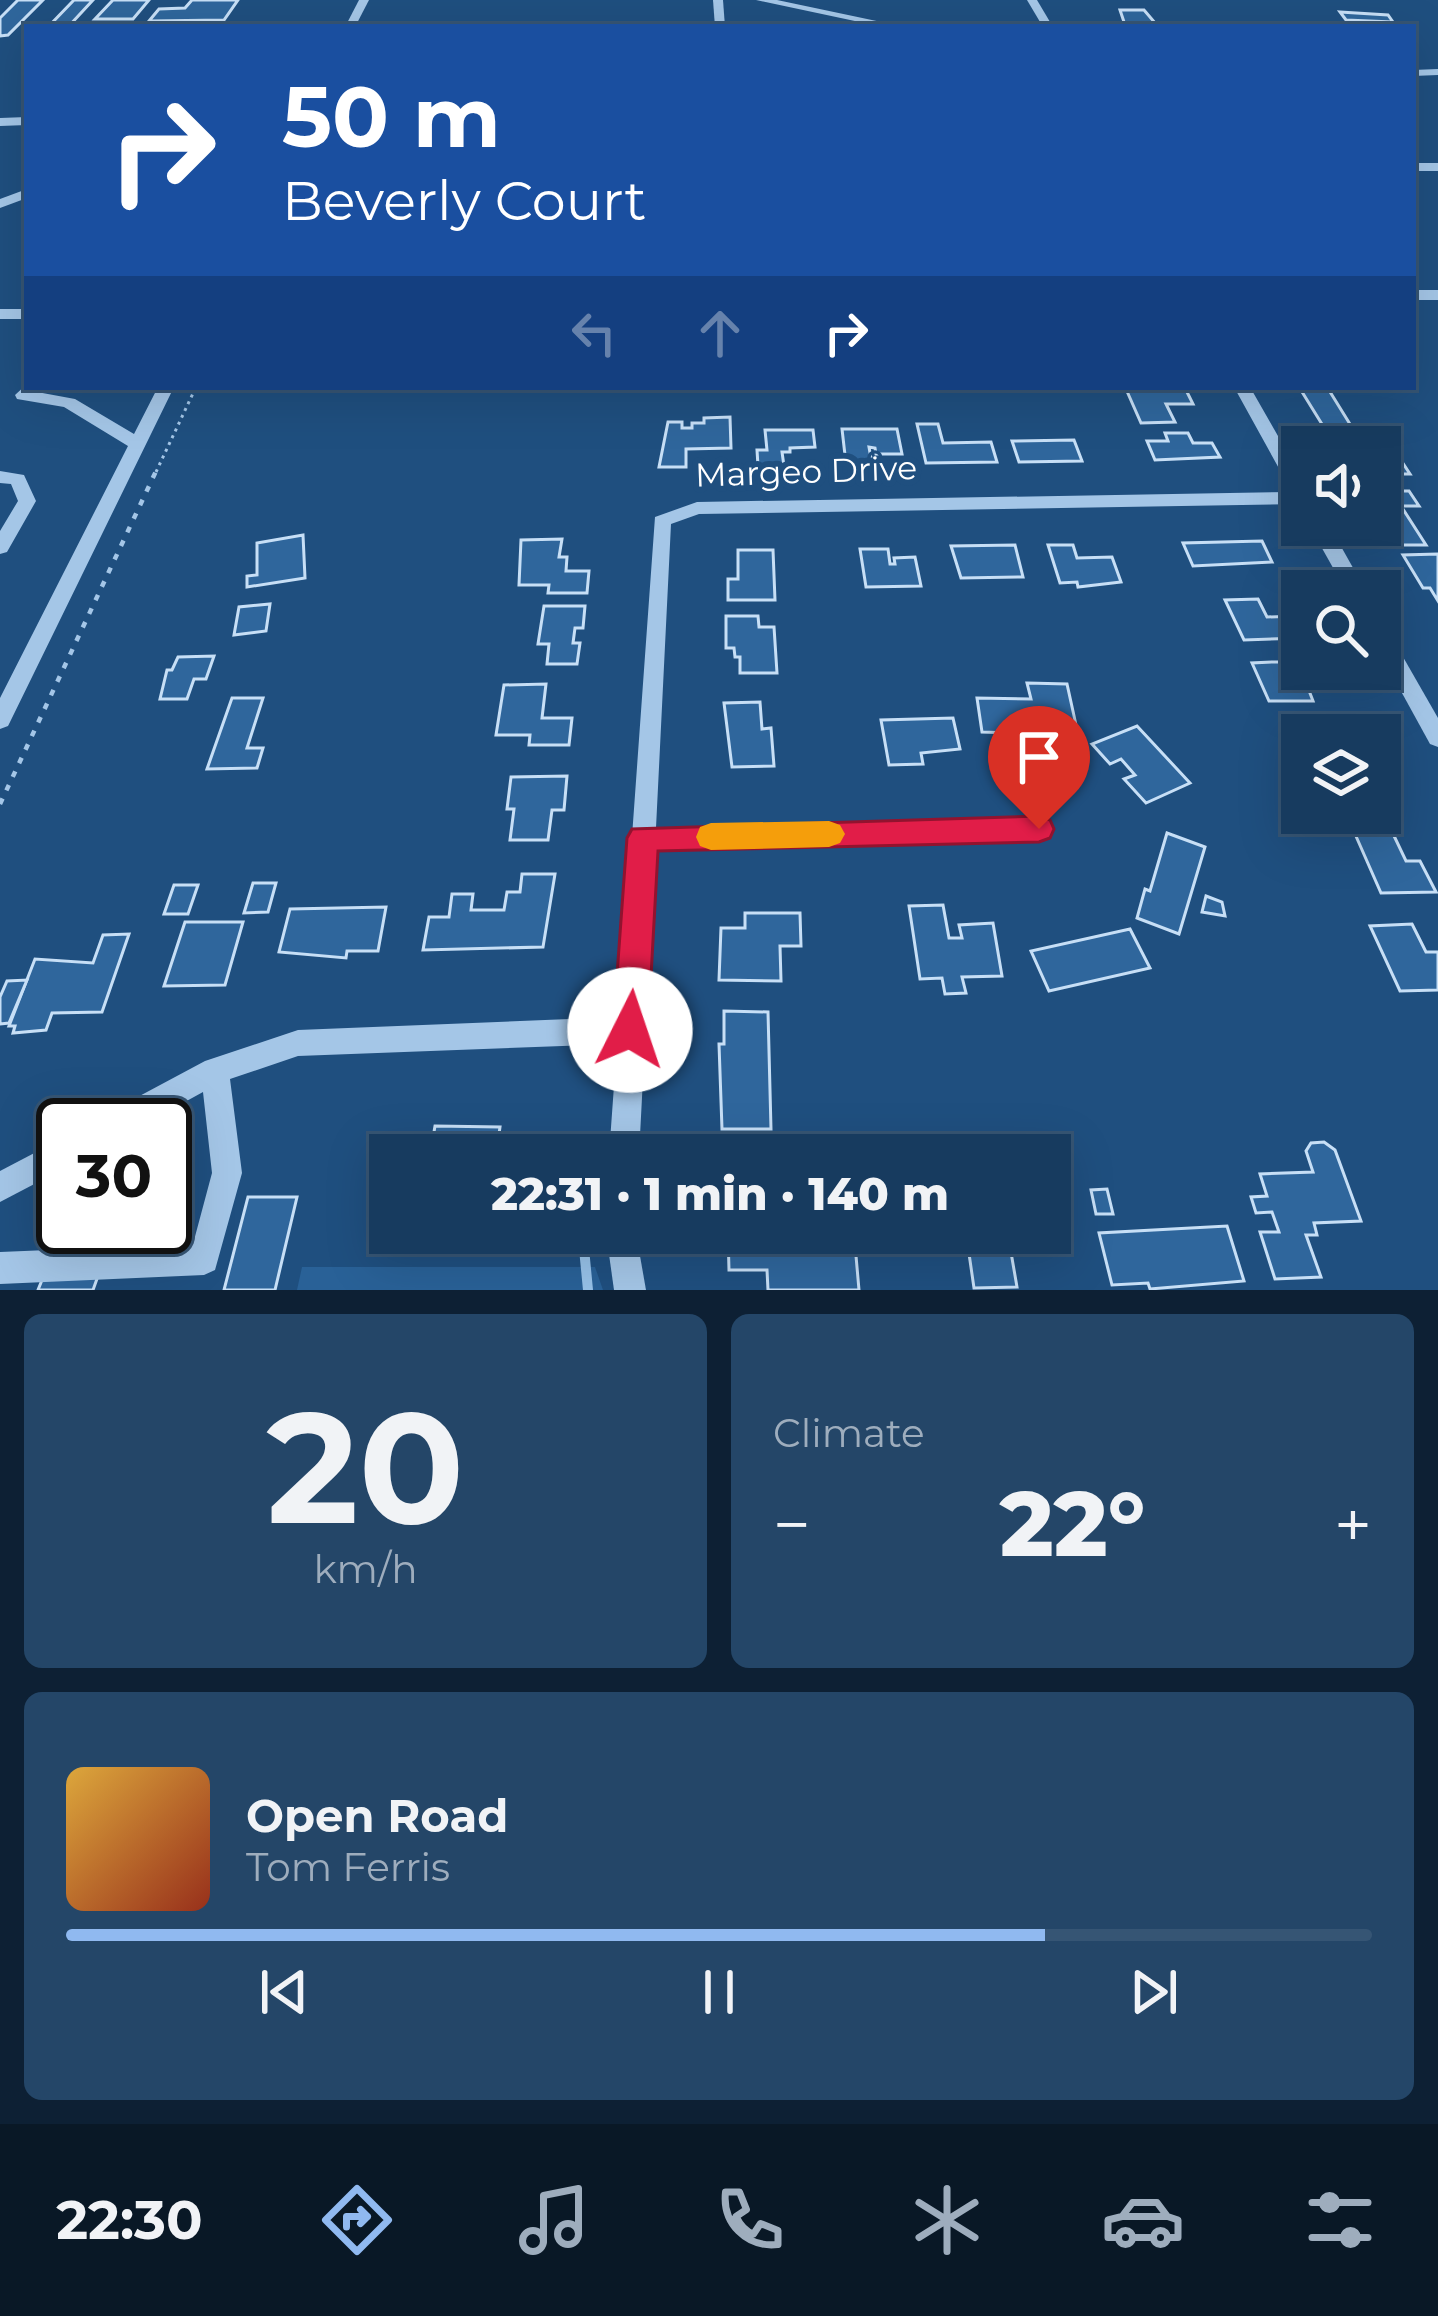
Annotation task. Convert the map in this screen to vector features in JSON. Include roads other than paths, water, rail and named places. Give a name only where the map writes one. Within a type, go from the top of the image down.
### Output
[{"type":"street","points":[[761,0],[885,24]]},
{"type":"street","points":[[0,720],[165,390]]},
{"type":"street","points":[[1244,390],[1281,458]]},
{"type":"street","points":[[0,397],[28,391],[69,404],[138,444]]},
{"type":"street","points":[[0,477],[18,479],[27,501],[0,547]]},
{"type":"street","name":"Margeo Drive","points":[[625,1134],[659,531],[670,515],[697,508],[1281,496]]},
{"type":"street","points":[[1401,672],[1438,738]]},
{"type":"street","points":[[643,838],[1039,829]]},
{"type":"street","points":[[164,1098],[267,1051],[333,1038],[630,1030]]},
{"type":"street","points":[[0,1268],[204,1259],[227,1173],[215,1071]]},
{"type":"street","points":[[0,1187],[36,1168]]},
{"type":"street","points":[[625,1254],[631,1290]]},
{"type":"waterway","points":[[585,1254],[588,1290]]}]
